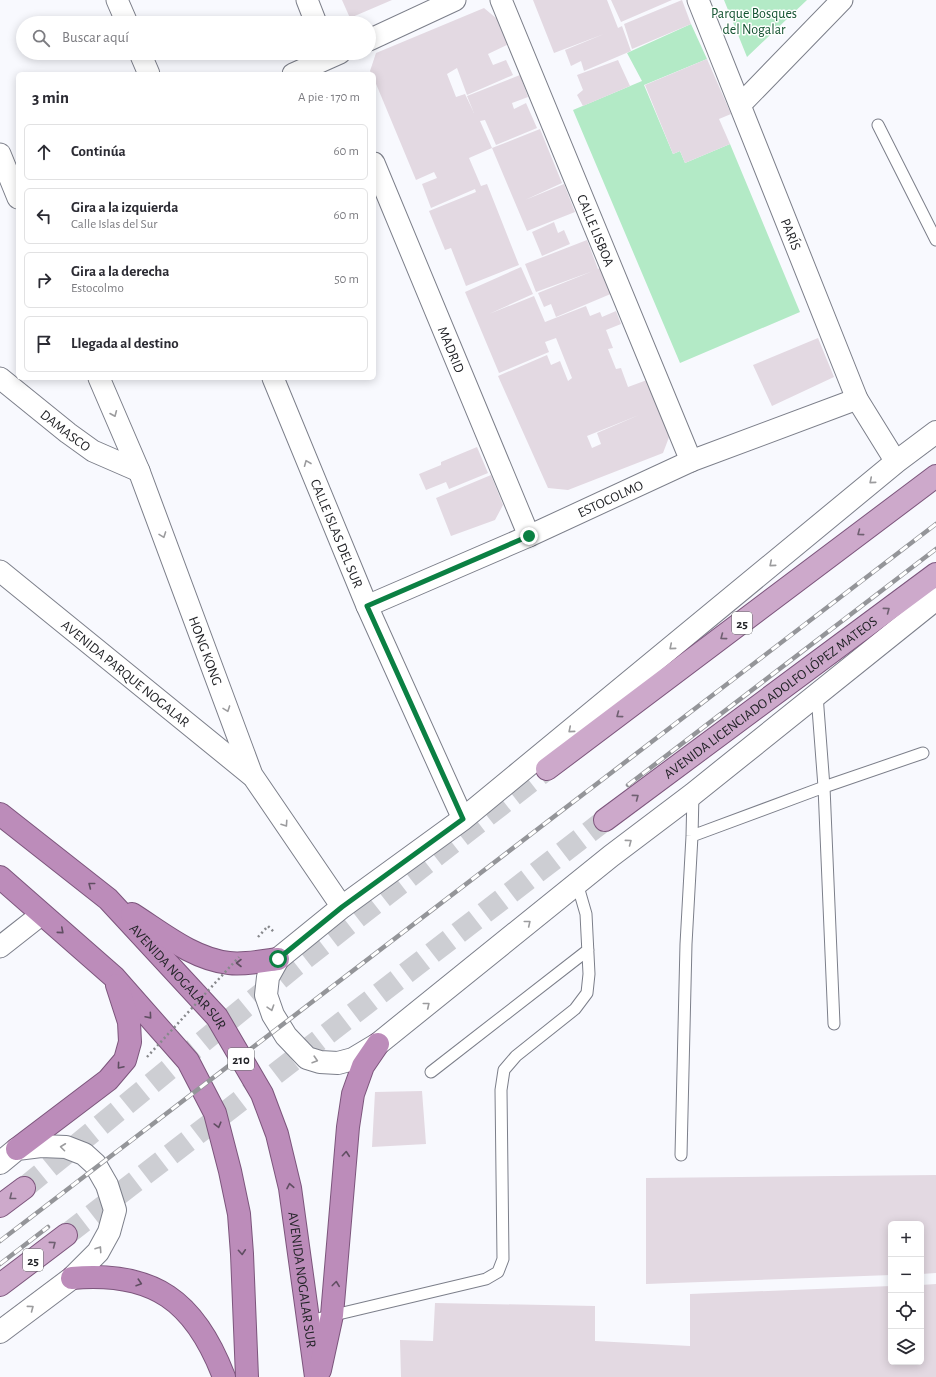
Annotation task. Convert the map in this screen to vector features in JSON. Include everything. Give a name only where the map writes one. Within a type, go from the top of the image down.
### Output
[{"type":"highway","name":"AVENIDA NOGALAR SUR","points":[[0,814],[108,899],[217,1017],[262,1094],[277,1134],[290,1188],[317,1377]]},
{"type":"highway","points":[[0,877],[114,977],[188,1061],[215,1114],[230,1171],[239,1214],[247,1377]]},
{"type":"highway","points":[[108,899],[179,944],[214,960],[246,963],[278,959]]},
{"type":"highway","points":[[17,1149],[108,1080],[125,1060],[130,1042],[129,1022],[114,977]]},
{"type":"highway","points":[[317,1377],[332,1315],[348,1127],[353,1094],[363,1066],[378,1044]]},
{"type":"highway","points":[[72,1278],[98,1276],[125,1278],[152,1287],[179,1304],[202,1332],[224,1377]]},
{"type":"main road","name":"25","points":[[547,769],[936,476]]},
{"type":"main road","name":"AVENIDA LICENCIADO ADOLFO LÓPEZ MATEOS","points":[[605,820],[936,574]]},
{"type":"main road","points":[[0,1206],[24,1188]]},
{"type":"main road","name":"25","points":[[0,1285],[66,1235]]},
{"type":"street","points":[[117,0],[124,16]]},
{"type":"street","points":[[307,0],[313,16]]},
{"type":"street","points":[[376,37],[455,0]]},
{"type":"street","name":"CALLE LISBOA","points":[[501,0],[691,460]]},
{"type":"street","name":"PARÍS","points":[[698,0],[741,104],[856,399],[896,462]]},
{"type":"street","points":[[741,104],[842,0]]},
{"type":"street","points":[[143,60],[149,72]]},
{"type":"street","points":[[298,72],[331,60]]},
{"type":"street","points":[[0,154],[5,175],[16,194]]},
{"type":"street","name":"MADRID","points":[[376,168],[529,536]]},
{"type":"street","name":"DAMASCO","points":[[0,378],[68,434],[93,451],[139,471]]},
{"type":"street","name":"HONG KONG","points":[[100,380],[139,471],[252,775],[342,907]]},
{"type":"street","name":"CALLE ISLAS DEL SUR","points":[[273,380],[367,606],[463,819]]},
{"type":"street","name":"ESTOCOLMO","points":[[367,606],[529,536],[691,460],[856,399]]},
{"type":"street","points":[[936,432],[896,462],[463,819],[342,907],[278,959],[268,977],[266,994],[273,1014],[286,1036],[307,1058],[320,1062],[338,1063],[353,1059],[378,1044],[577,883],[693,794],[936,599]]},
{"type":"street","name":"AVENIDA PARQUE NOGALAR","points":[[0,571],[252,775]]},
{"type":"street","points":[[0,947],[42,914]]},
{"type":"street","points":[[0,1163],[17,1149],[41,1146],[66,1147],[84,1154],[95,1164],[108,1185],[115,1210],[109,1232],[98,1252],[72,1278],[0,1332]]},
{"type":"lane","points":[[878,125],[936,240]]},
{"type":"lane","points":[[817,695],[824,787],[834,1024]]},
{"type":"lane","points":[[692,836],[824,787],[923,753]]},
{"type":"lane","points":[[680,1155],[686,944],[693,794]]},
{"type":"lane","points":[[309,1321],[486,1279],[498,1272],[504,1260],[501,1090],[504,1070],[516,1056],[575,1009],[587,993],[589,974],[586,914],[577,883]]},
{"type":"lane","points":[[431,1072],[588,950]]},
{"type":"path","points":[[147,1057],[239,957]]},
{"type":"green space","name":"Parque Bosques del Nogalar","points":[[724,0],[807,0],[747,57]]},
{"type":"green space","points":[[691,24],[707,59],[644,85],[673,154],[680,151],[685,163],[730,144],[800,312],[680,363],[573,110],[642,81],[627,53]]},
{"type":"building","points":[[342,0],[392,0],[355,16],[349,16]]},
{"type":"building","points":[[533,0],[607,0],[618,28],[622,26],[631,51],[584,71],[581,61],[571,66],[565,50],[604,34],[554,53]]},
{"type":"building","points":[[611,0],[672,0],[621,22]]},
{"type":"building","points":[[682,0],[691,24],[632,49],[624,24]]},
{"type":"building","points":[[484,8],[502,23],[511,43],[488,54],[493,65],[506,60],[513,75],[467,95],[457,68],[447,74],[456,97],[465,94],[474,113],[467,96],[520,75],[528,97],[512,103],[514,109],[526,103],[537,128],[496,145],[485,120],[480,121],[492,148],[469,158],[481,186],[487,184],[519,265],[466,286],[451,248],[445,250],[429,211],[476,192],[475,189],[431,208],[422,184],[437,178],[434,172],[416,180],[376,84],[376,72],[370,71],[374,60],[376,60],[376,53]]},
{"type":"building","points":[[707,59],[731,114],[719,119],[730,144],[685,163],[680,151],[673,154],[645,85]]},
{"type":"building","points":[[618,60],[630,86],[583,106],[577,95],[583,90],[577,75]]},
{"type":"building","points":[[540,129],[562,183],[525,200],[564,184],[575,212],[527,231],[492,148]]},
{"type":"building","points":[[554,222],[558,233],[564,230],[570,244],[542,256],[532,232]]},
{"type":"building","points":[[587,240],[598,269],[602,267],[613,293],[556,317],[551,304],[544,307],[538,293],[593,271],[536,292],[525,264]]},
{"type":"building","points":[[521,267],[533,294],[489,314],[534,296],[545,322],[586,306],[590,316],[600,312],[602,317],[616,311],[621,324],[606,330],[613,348],[608,349],[616,369],[621,368],[628,387],[647,380],[671,432],[663,453],[568,490],[548,488],[498,376],[547,355],[551,365],[560,361],[568,381],[572,378],[556,338],[545,342],[549,352],[499,373],[465,292]],"holes":[[[639,415],[597,433],[601,444],[592,448],[587,436]]]},
{"type":"building","points":[[818,338],[834,377],[772,406],[753,365]]},
{"type":"building","points":[[477,447],[488,473],[449,489],[446,482],[426,490],[419,474],[441,465],[441,462]]},
{"type":"building","points":[[491,475],[503,505],[495,520],[451,536],[436,498]]},
{"type":"building","points":[[422,1091],[426,1144],[372,1147],[375,1092]]},
{"type":"building","points":[[936,1175],[936,1273],[924,1274],[924,1221],[888,1221],[888,1275],[646,1284],[646,1178]]},
{"type":"building","points":[[936,1284],[936,1377],[401,1377],[400,1340],[433,1341],[435,1303],[595,1306],[595,1341],[690,1346],[690,1294],[888,1286],[888,1365],[924,1365],[924,1285]]},
{"type":"tunnel","points":[[24,1188],[294,967],[547,769]]},
{"type":"tunnel","points":[[66,1235],[605,820]]},
{"type":"railway","points":[[0,1241],[936,524]]},
{"type":"railway","points":[[628,785],[936,549]]},
{"type":"railway","points":[[0,1264],[48,1227]]},
{"type":"route","points":[[278,959],[342,907],[463,819],[367,606],[529,536]]}]
